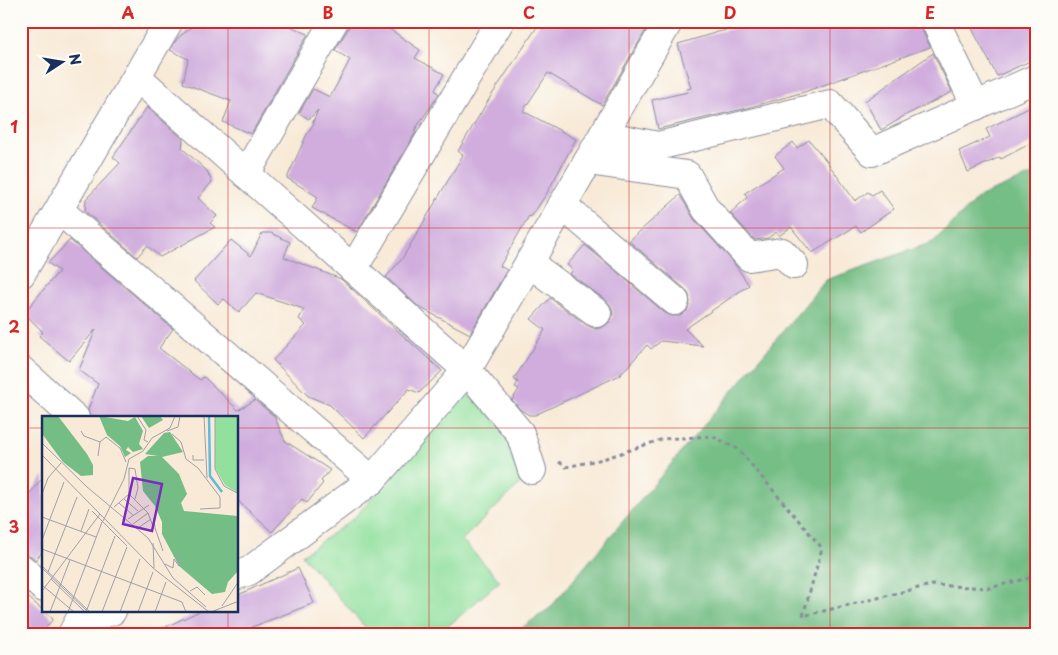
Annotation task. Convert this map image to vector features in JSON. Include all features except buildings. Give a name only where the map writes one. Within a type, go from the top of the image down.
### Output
[{"type":"street","points":[[21,274],[169,21]]},
{"type":"street","points":[[246,174],[334,21]]},
{"type":"street","points":[[353,269],[500,21]]},
{"type":"street","points":[[241,569],[372,480],[467,370],[669,21]]},
{"type":"street","points":[[935,21],[976,106]]},
{"type":"street","points":[[137,76],[467,370],[520,433],[532,470]]},
{"type":"street","points":[[603,134],[658,146],[830,104],[872,152],[1037,78]]},
{"type":"street","points":[[588,160],[687,176],[706,209],[749,257],[782,252],[794,265]]},
{"type":"street","points":[[562,205],[675,301]]},
{"type":"street","points":[[59,210],[372,480]]},
{"type":"street","points":[[529,262],[597,313]]},
{"type":"street","points":[[21,370],[73,416]]},
{"type":"street","points":[[21,568],[42,586]]},
{"type":"street","points":[[73,622],[108,612]]},
{"type":"path","points":[[558,461],[566,467],[603,459],[663,439],[712,436],[738,448],[822,548],[803,616],[931,585],[989,588],[1037,576]]},
{"type":"green space","points":[[1037,173],[1037,634],[513,634],[550,608],[826,280],[933,242],[980,196]]},
{"type":"green space","points":[[464,389],[505,431],[521,483],[462,540],[500,581],[439,634],[371,634],[302,555],[353,519],[425,440]]}]
